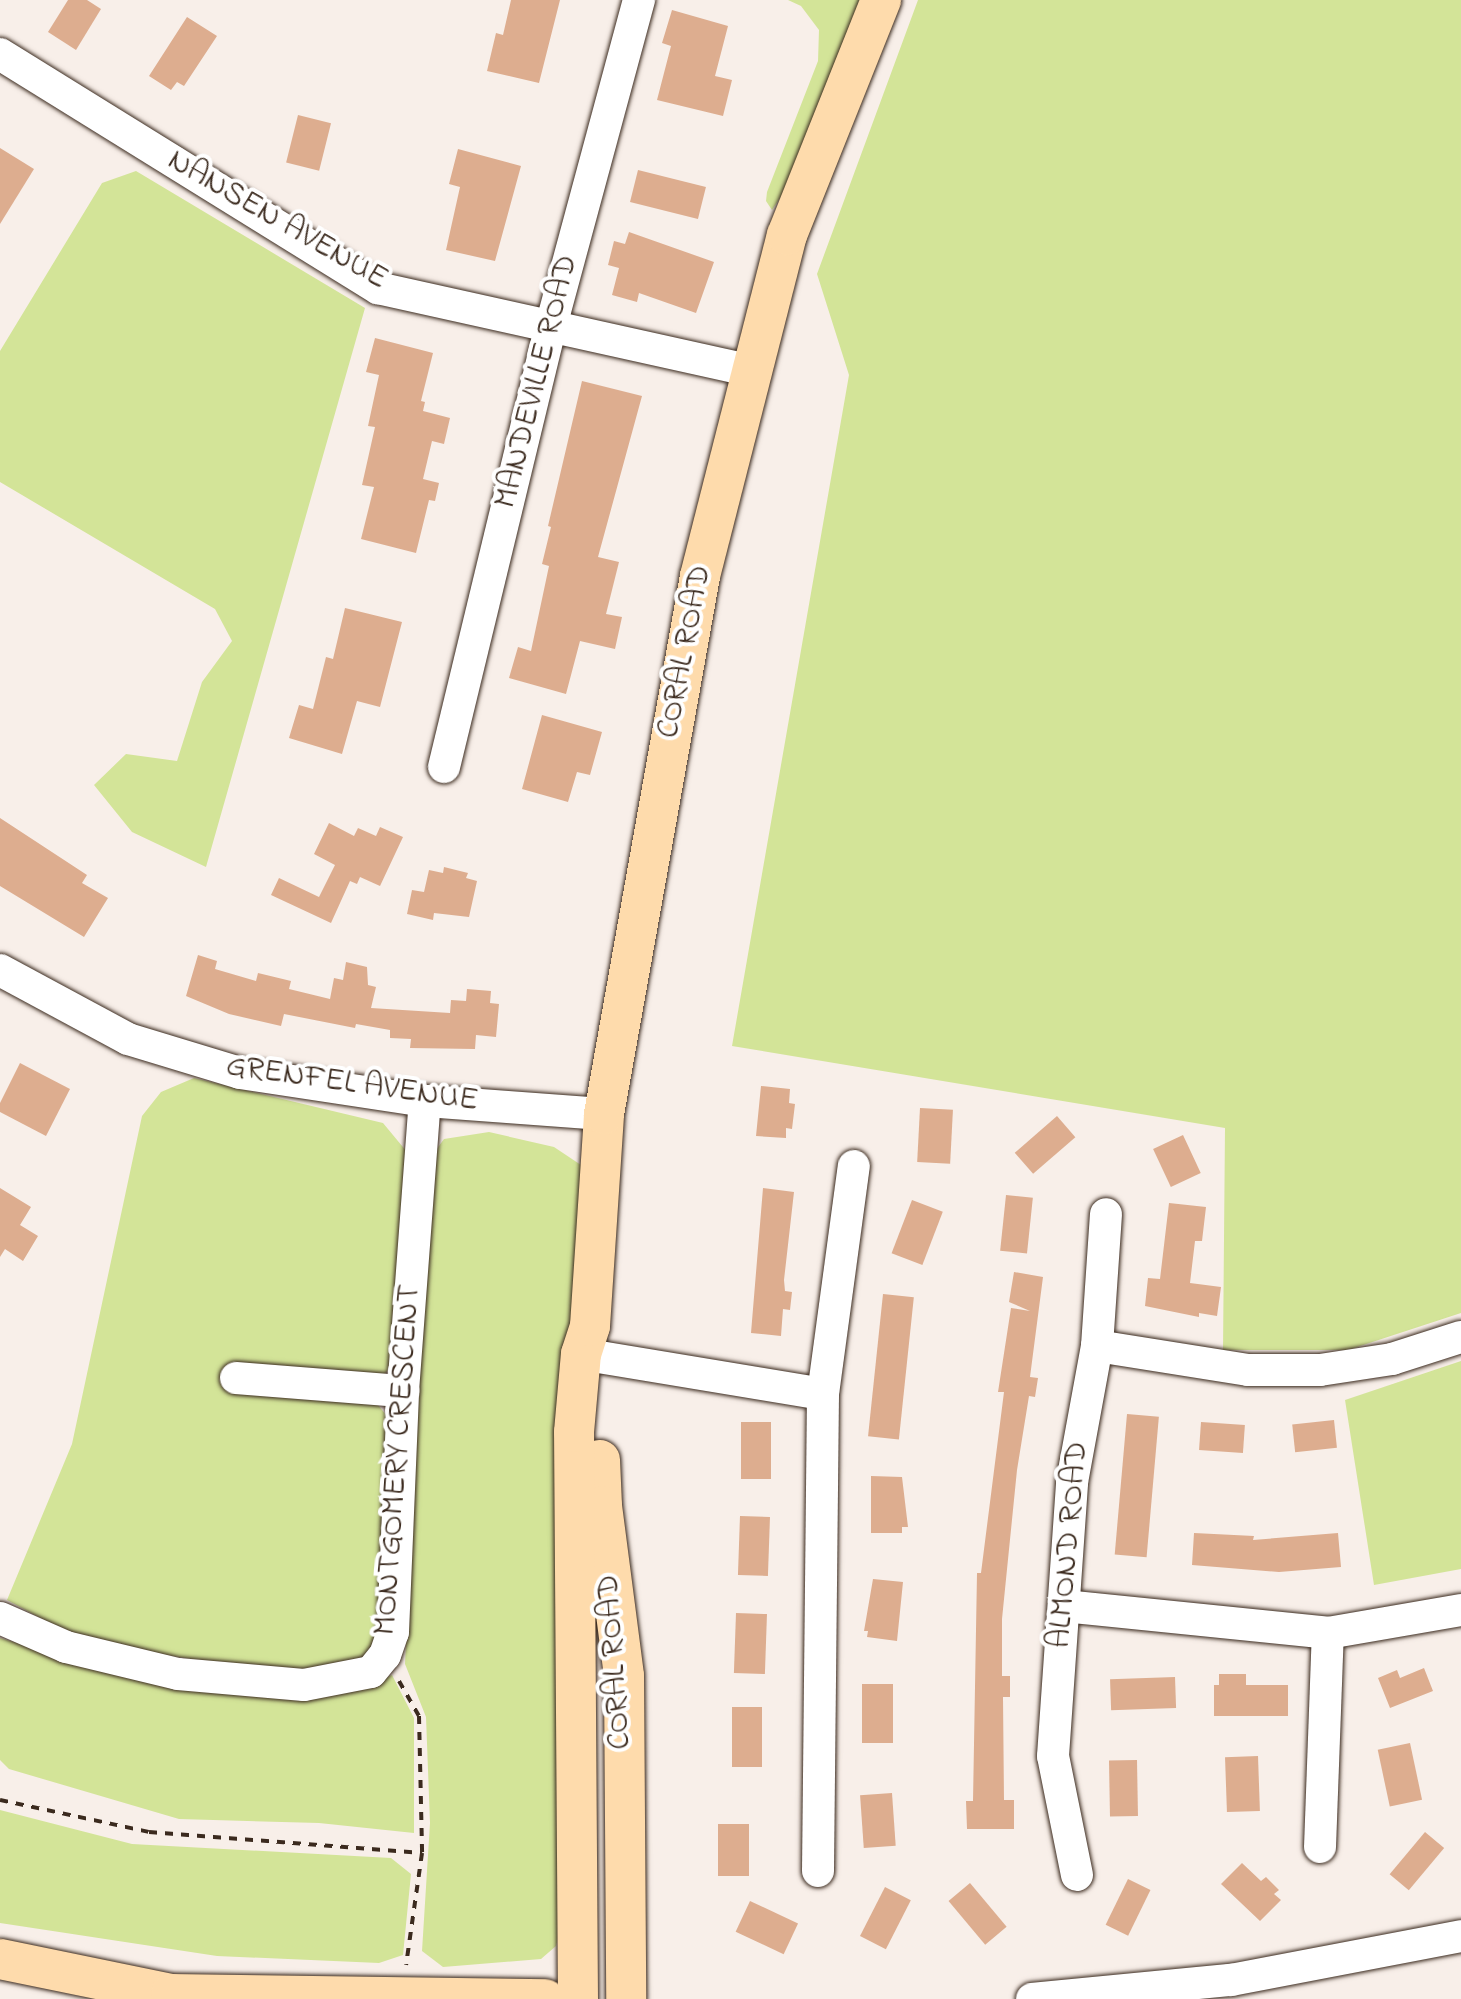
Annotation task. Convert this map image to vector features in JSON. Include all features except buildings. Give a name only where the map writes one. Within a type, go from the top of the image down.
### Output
[{"type":"main road","name":"CORAL ROAD","points":[[578,1999],[574,1432],[589,1346],[604,1114],[700,576],[787,235],[880,0]]},
{"type":"main road","name":"CORAL ROAD","points":[[589,1346],[602,1506],[624,1676],[626,1999]]},
{"type":"main road","points":[[0,1959],[171,1994],[544,1999]]},
{"type":"street","name":"MANDEVILLE ROAD","points":[[444,766],[550,326],[638,0]]},
{"type":"street","name":"NANSEN AVENUE","points":[[0,54],[378,288],[752,371]]},
{"type":"street","name":"GRENFEL AVENUE","points":[[0,970],[128,1039],[240,1073],[425,1101],[604,1114]]},
{"type":"street","name":"MONTGOMERY CRESCENT","points":[[0,1618],[66,1647],[178,1674],[304,1685],[371,1672],[384,1655],[393,1632],[403,1391],[425,1101]]},
{"type":"street","points":[[818,1871],[823,1394],[854,1166]]},
{"type":"street","name":"ALMOND ROAD","points":[[1077,1875],[1053,1756],[1076,1456],[1097,1346],[1106,1214]]},
{"type":"street","points":[[1097,1346],[1248,1370],[1320,1370],[1392,1359],[1461,1337]]},
{"type":"street","points":[[589,1346],[823,1394]]},
{"type":"street","points":[[236,1378],[403,1391]]},
{"type":"street","points":[[1064,1606],[1328,1633],[1461,1610]]},
{"type":"street","points":[[1320,1847],[1328,1633]]},
{"type":"street","points":[[1032,1999],[1231,1980],[1461,1936]]},
{"type":"path","points":[[384,1655],[419,1716],[422,1853],[402,1997]]},
{"type":"path","points":[[0,1800],[149,1832],[422,1853]]},
{"type":"green space","points":[[788,0],[868,0],[788,186],[772,210],[766,201],[767,192],[818,61],[819,30],[801,6]]},
{"type":"green space","points":[[918,0],[1461,0],[1461,1313],[1348,1350],[1223,1350],[1225,1128],[732,1046],[849,375],[817,274]]},
{"type":"green space","points":[[136,171],[365,308],[206,867],[132,832],[94,785],[126,754],[177,761],[202,682],[232,641],[215,609],[0,482],[0,351],[102,183]]},
{"type":"green space","points":[[194,1078],[383,1123],[412,1158],[395,1362],[381,1378],[374,1400],[395,1426],[389,1630],[371,1657],[299,1676],[85,1642],[7,1600],[72,1444],[142,1116],[161,1092]]},
{"type":"green space","points":[[489,1132],[554,1147],[584,1167],[566,1908],[556,1946],[541,1959],[443,1967],[422,1951],[430,1823],[426,1717],[405,1664],[431,1157],[444,1139]]},
{"type":"green space","points":[[1461,1361],[1461,1569],[1374,1585],[1345,1400]]},
{"type":"green space","points":[[0,1638],[166,1687],[370,1685],[392,1675],[414,1718],[414,1833],[319,1823],[179,1819],[9,1769],[0,1760]]},
{"type":"green space","points":[[0,1810],[132,1844],[391,1858],[411,1874],[403,1955],[379,1963],[217,1956],[0,1923]]}]
